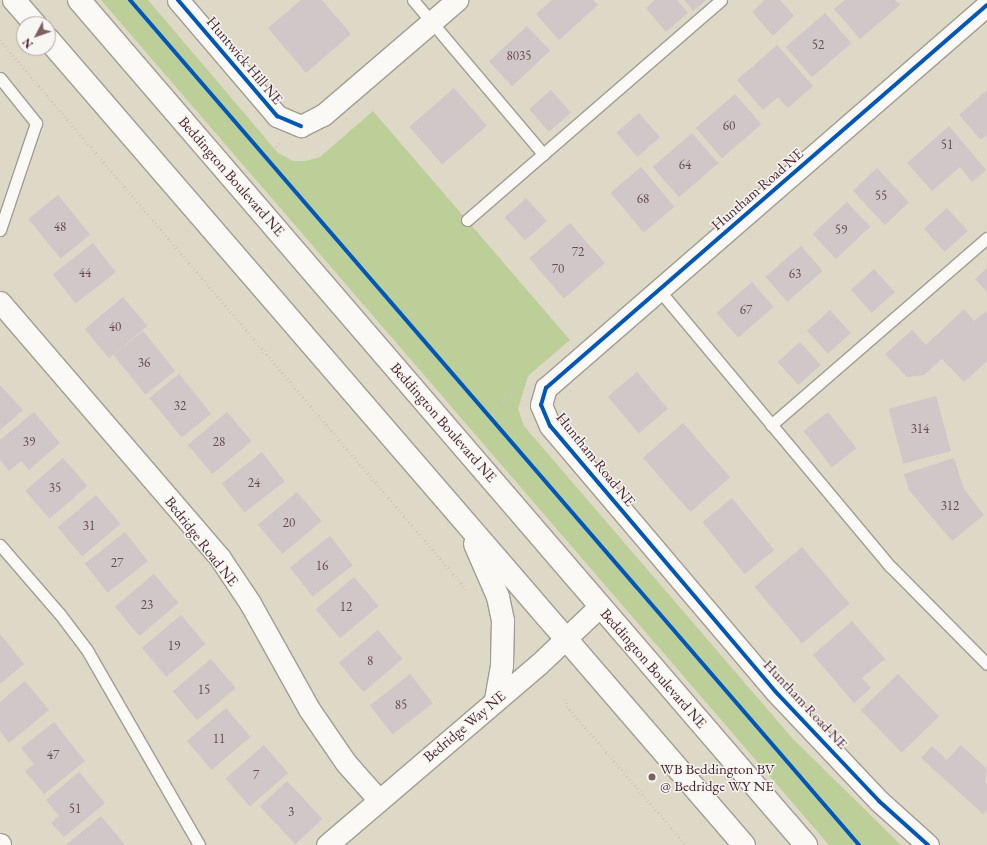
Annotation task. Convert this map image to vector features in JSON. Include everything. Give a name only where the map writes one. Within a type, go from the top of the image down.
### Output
[{"type":"main road","points":[[14,0],[28,16]]},
{"type":"main road","name":"Beddington Boulevard NE","points":[[79,0],[445,423],[806,845]]},
{"type":"main road","points":[[56,48],[744,845]]},
{"type":"main road","points":[[466,524],[498,597],[503,621],[502,666],[496,699]]},
{"type":"street","name":"Huntwick Hill NE","points":[[178,0],[277,116],[301,126],[322,115],[457,0]]},
{"type":"street","name":"Huntham Road NE","points":[[928,845],[879,801],[775,691],[550,426],[541,405],[546,388],[987,5]]},
{"type":"street","name":"Bedridge Road NE","points":[[0,302],[220,558],[250,603],[309,709],[346,763],[378,799]]},
{"type":"street","name":"Bedridge Way NE","points":[[327,845],[378,799],[496,699],[600,606]]},
{"type":"lane","points":[[413,0],[543,154]]},
{"type":"lane","points":[[467,220],[721,0]]},
{"type":"lane","points":[[0,78],[36,123],[0,230]]},
{"type":"lane","points":[[771,426],[987,238]]},
{"type":"lane","points":[[659,290],[771,426],[892,567],[987,664]]},
{"type":"lane","points":[[0,545],[59,613],[87,650],[200,845]]},
{"type":"path","points":[[0,40],[471,595]]},
{"type":"path","points":[[258,150],[268,161]]},
{"type":"path","points":[[482,409],[492,421]]},
{"type":"path","points":[[565,699],[567,706],[686,845]]},
{"type":"green space","points":[[101,0],[148,0],[278,153],[293,161],[306,161],[320,157],[373,111],[570,340],[528,376],[518,409],[524,426],[793,739],[901,845],[829,845]]},
{"type":"building","points":[[301,0],[322,0],[351,34],[306,73],[268,28]]},
{"type":"building","points":[[552,0],[593,0],[598,5],[559,40],[536,14]]},
{"type":"building","points":[[655,0],[677,0],[688,13],[666,32],[646,8]]},
{"type":"building","points":[[684,0],[706,0],[693,11]]},
{"type":"building","points":[[765,0],[780,0],[794,16],[773,36],[752,12]]},
{"type":"building","points":[[845,0],[895,0],[900,5],[860,39],[834,9]]},
{"type":"building","points":[[825,13],[851,43],[812,77],[786,47]]},
{"type":"building","points":[[527,26],[550,51],[512,86],[489,61]]},
{"type":"building","points":[[777,45],[813,86],[788,108],[778,97],[763,110],[737,80]]},
{"type":"building","points":[[454,88],[487,126],[442,164],[409,127]]},
{"type":"building","points":[[551,90],[571,113],[549,132],[529,109]]},
{"type":"building","points":[[987,90],[987,135],[981,140],[959,115]]},
{"type":"building","points":[[735,94],[761,124],[722,158],[696,128]]},
{"type":"building","points":[[639,113],[660,137],[637,157],[616,133]]},
{"type":"building","points":[[949,126],[986,170],[972,182],[960,167],[932,191],[907,163]]},
{"type":"building","points":[[692,133],[718,163],[679,197],[653,167]]},
{"type":"building","points":[[641,167],[674,207],[644,233],[610,193]]},
{"type":"building","points":[[877,168],[909,202],[885,225],[853,191]]},
{"type":"building","points":[[58,195],[90,235],[61,259],[28,219]]},
{"type":"building","points":[[526,198],[547,221],[525,240],[504,217]]},
{"type":"building","points":[[847,202],[870,227],[836,259],[813,234]]},
{"type":"building","points":[[947,208],[968,231],[945,252],[924,229]]},
{"type":"building","points":[[570,223],[605,263],[564,298],[529,258]]},
{"type":"building","points":[[93,243],[116,272],[76,304],[53,274]]},
{"type":"building","points":[[801,246],[823,271],[787,302],[766,277]]},
{"type":"building","points":[[987,268],[987,292],[975,279]]},
{"type":"building","points":[[874,269],[895,292],[872,313],[851,290]]},
{"type":"building","points":[[752,282],[774,307],[738,338],[717,313]]},
{"type":"building","points":[[123,297],[147,326],[109,358],[85,329]]},
{"type":"building","points":[[964,309],[974,321],[987,311],[987,361],[964,382],[942,359],[924,375],[907,377],[885,354],[912,330],[926,345]]},
{"type":"building","points":[[830,310],[851,333],[828,354],[807,331]]},
{"type":"building","points":[[143,331],[175,371],[146,395],[113,355]]},
{"type":"building","points":[[800,342],[821,365],[798,385],[778,362]]},
{"type":"building","points":[[637,372],[668,409],[639,433],[608,396]]},
{"type":"building","points":[[179,374],[211,414],[182,438],[149,398]]},
{"type":"building","points":[[0,385],[23,410],[0,430]]},
{"type":"building","points":[[936,396],[951,451],[903,464],[889,409]]},
{"type":"building","points":[[34,412],[60,443],[29,470],[21,461],[9,471],[0,460],[0,440]]},
{"type":"building","points":[[227,412],[251,441],[212,474],[188,445]]},
{"type":"building","points":[[828,412],[856,448],[832,467],[804,431]]},
{"type":"building","points":[[683,423],[730,477],[690,512],[643,458]]},
{"type":"building","points":[[262,452],[285,481],[245,513],[222,483]]},
{"type":"building","points":[[63,458],[87,486],[50,519],[25,491]]},
{"type":"building","points":[[954,458],[964,489],[984,515],[952,541],[909,490],[904,474]]},
{"type":"building","points":[[297,492],[321,521],[282,554],[258,525]]},
{"type":"building","points":[[96,495],[120,524],[82,556],[58,527]]},
{"type":"building","points":[[732,498],[774,550],[745,574],[702,522]]},
{"type":"building","points":[[125,532],[148,561],[108,593],[85,563]]},
{"type":"building","points":[[330,536],[353,565],[313,597],[290,567]]},
{"type":"building","points":[[802,547],[850,604],[802,644],[755,587]]},
{"type":"building","points":[[154,574],[178,603],[139,636],[115,607]]},
{"type":"building","points":[[354,577],[378,606],[340,638],[316,609]]},
{"type":"building","points":[[181,615],[205,644],[166,677],[142,648]]},
{"type":"building","points":[[852,621],[885,659],[862,678],[871,688],[854,703],[813,655]]},
{"type":"building","points":[[378,630],[402,659],[363,692],[339,663]]},
{"type":"building","points":[[0,634],[24,664],[0,684]]},
{"type":"building","points":[[211,659],[235,688],[197,720],[173,691]]},
{"type":"building","points":[[410,674],[433,703],[393,735],[370,705]]},
{"type":"building","points":[[898,674],[939,716],[902,753],[861,710]]},
{"type":"building","points":[[25,681],[49,710],[9,743],[0,731],[0,702]]},
{"type":"building","points":[[226,708],[250,737],[211,770],[187,741]]},
{"type":"building","points":[[54,722],[85,761],[44,794],[25,771],[34,764],[21,748]]},
{"type":"building","points":[[264,745],[288,773],[250,806],[226,778]]},
{"type":"building","points":[[961,745],[987,769],[985,782],[987,784],[987,810],[983,814],[921,758],[932,746],[947,760]]},
{"type":"building","points":[[79,772],[105,803],[64,837],[51,823],[59,816],[46,800]]},
{"type":"building","points":[[287,781],[322,819],[295,844],[260,806]]},
{"type":"building","points":[[101,816],[125,845],[66,845]]},
{"type":"cycle path","points":[[130,0],[859,845]]},
{"type":"cycle path","points":[[178,0],[277,116],[301,126]]},
{"type":"cycle path","points":[[928,845],[879,801],[775,691],[550,426],[541,405],[546,388],[987,5]]},
{"type":"place","name":"WB Beddington BV @ Bedridge WY NE","points":[[652,777]]}]
